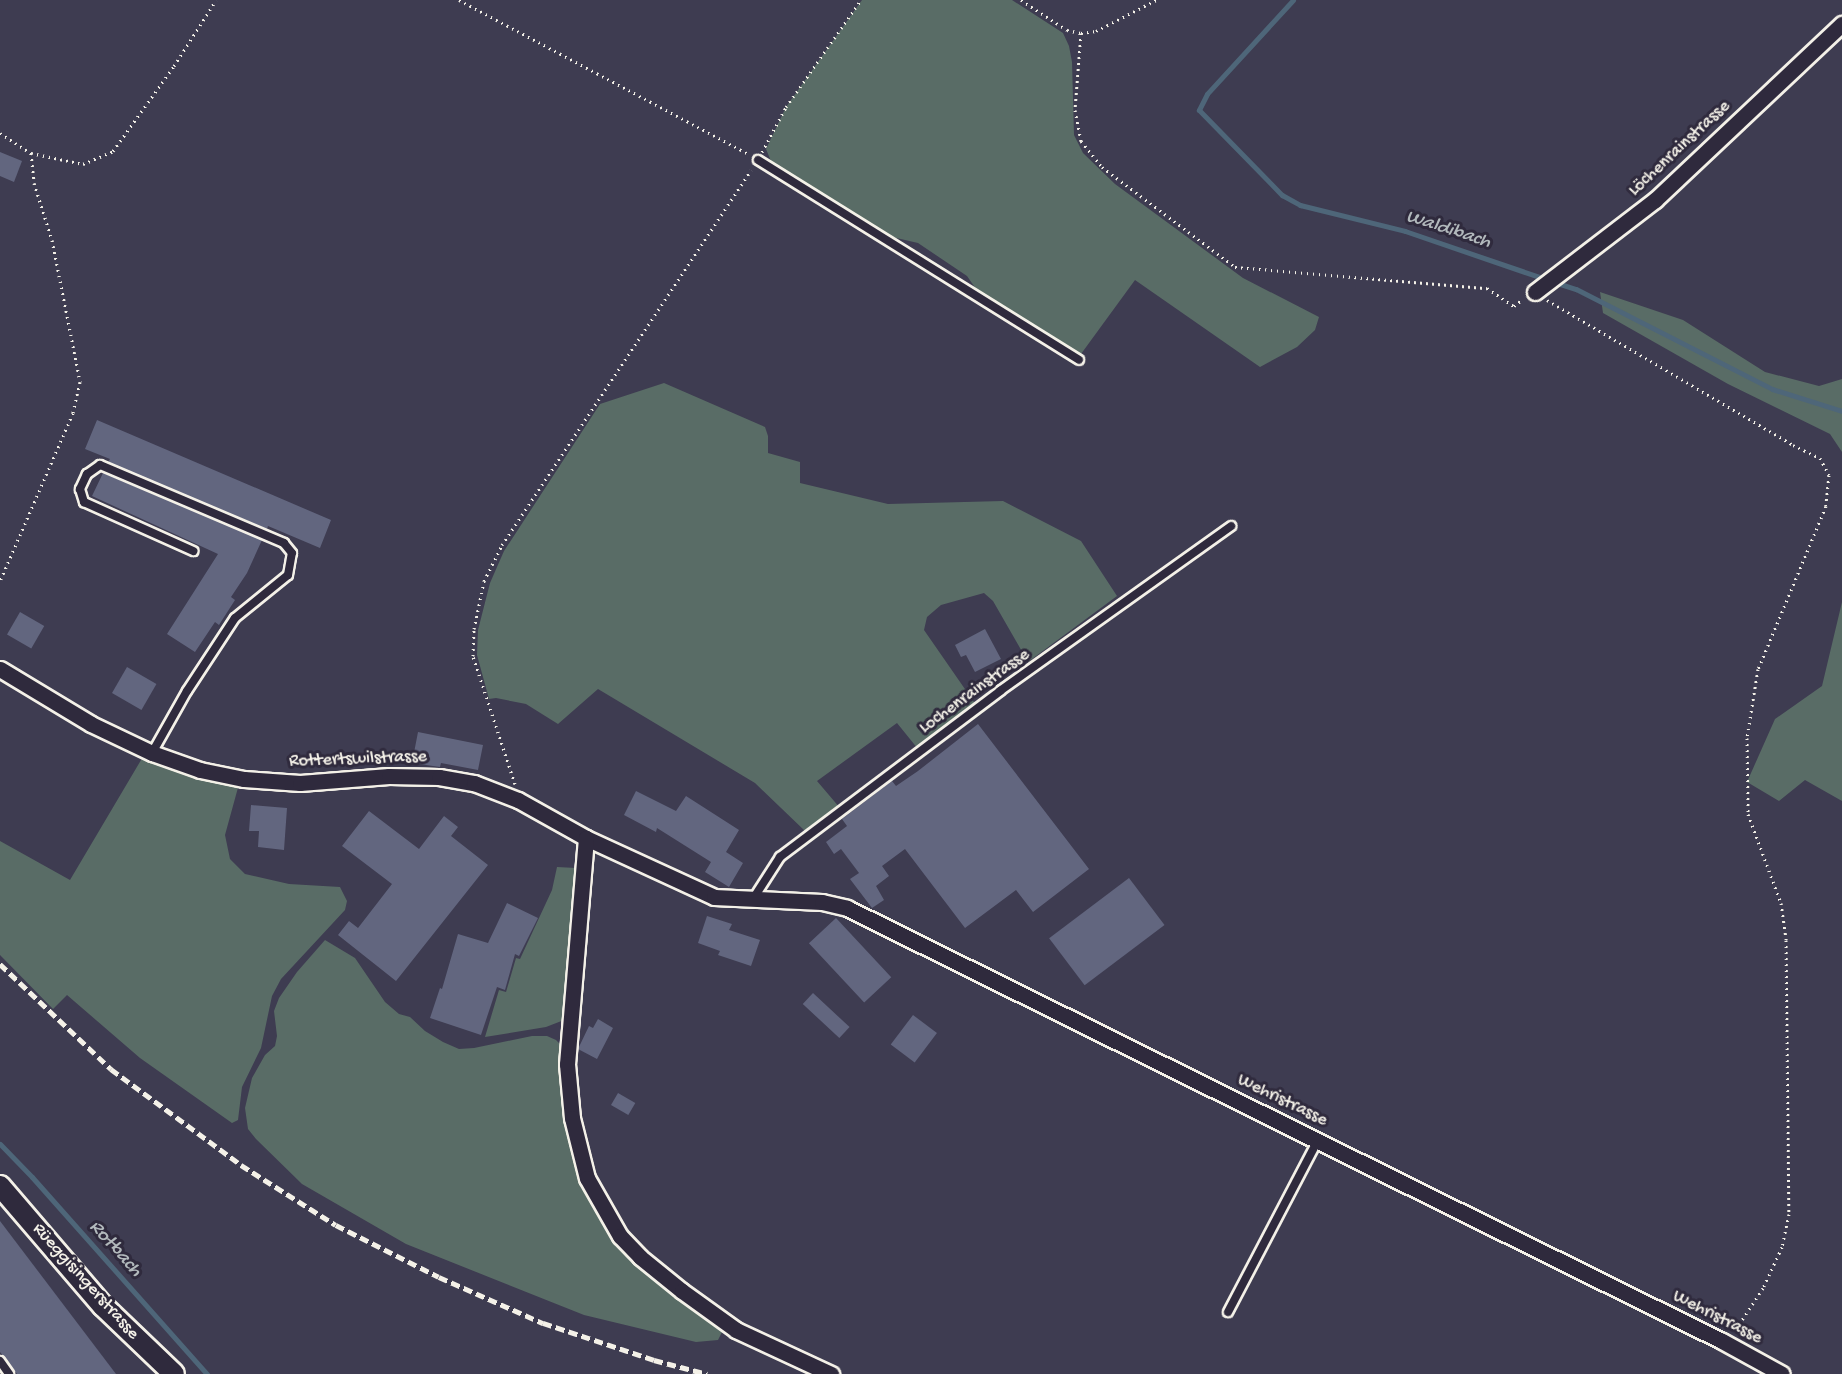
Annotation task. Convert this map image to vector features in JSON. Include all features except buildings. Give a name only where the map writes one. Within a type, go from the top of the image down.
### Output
[{"type":"main road","name":"Rüeggisingerstrasse","points":[[0,1186],[103,1306],[174,1374]]},
{"type":"street","name":"Löchenrainstrasse","points":[[1535,292],[1654,200],[1842,24]]},
{"type":"street","name":"Rottertswilstrasse","points":[[0,669],[91,724],[152,753],[200,770],[244,779],[300,783],[389,776],[439,777],[474,783],[518,801],[586,838],[714,897],[753,899]]},
{"type":"street","points":[[586,838],[567,1064],[572,1118],[587,1178],[620,1236],[640,1257],[682,1291],[736,1330],[831,1374]]},
{"type":"street","name":"Wehristrasse","points":[[753,899],[822,902],[847,908],[1726,1343],[1782,1374]]},
{"type":"lane","points":[[758,160],[1079,360]]},
{"type":"lane","points":[[152,753],[187,691],[235,618],[288,575],[292,553],[284,543],[100,465],[87,474],[80,489],[84,502],[193,551]]},
{"type":"lane","name":"Lochenrainstrasse","points":[[753,899],[780,857],[1000,691],[1231,526]]},
{"type":"lane","points":[[1228,1312],[1318,1140]]},
{"type":"lane","points":[[0,1361],[9,1374]]},
{"type":"path","points":[[0,133],[31,153],[83,164],[113,151],[174,66],[216,0]]},
{"type":"path","points":[[459,0],[758,160]]},
{"type":"path","points":[[518,801],[515,782],[473,656],[474,629],[484,581],[502,545],[758,160],[786,107],[861,0]]},
{"type":"path","points":[[1021,0],[1067,30],[1081,33],[1096,31],[1156,0]]},
{"type":"path","points":[[1081,33],[1075,110],[1081,141],[1102,167],[1235,267],[1487,288],[1514,306],[1535,292],[1793,445],[1820,458],[1828,475],[1826,506],[1758,669],[1748,738],[1748,813],[1781,903],[1786,940],[1789,1214],[1782,1247],[1763,1288],[1726,1343]]},
{"type":"path","points":[[0,581],[73,413],[80,382],[52,240],[34,183],[31,153]]},
{"type":"green space","points":[[862,0],[1012,0],[1063,33],[1069,46],[1072,62],[1074,135],[1083,153],[1115,184],[1243,278],[1319,317],[1315,330],[1297,347],[1260,367],[1135,280],[1081,354],[976,289],[967,276],[918,243],[892,237],[773,166],[766,149],[786,107]]},
{"type":"green space","points":[[1600,292],[1683,320],[1765,372],[1819,386],[1842,379],[1842,452],[1830,434],[1728,384],[1603,313]]},
{"type":"green space","points":[[664,383],[765,427],[768,436],[768,453],[800,462],[800,483],[888,504],[1003,501],[1081,541],[1117,596],[1028,662],[993,601],[984,593],[941,605],[927,617],[924,630],[976,705],[918,749],[897,723],[817,781],[840,808],[805,831],[755,783],[598,689],[558,724],[526,704],[496,698],[489,699],[477,655],[478,630],[490,583],[504,551],[600,404]]},
{"type":"green space","points":[[1842,602],[1842,801],[1805,780],[1779,801],[1747,782],[1775,719],[1822,686]]},
{"type":"green space","points":[[144,755],[239,784],[225,835],[230,859],[245,874],[289,884],[340,887],[347,901],[345,910],[281,979],[272,996],[261,1048],[242,1087],[238,1120],[232,1123],[140,1058],[67,995],[53,1009],[0,955],[0,841],[70,880]]},
{"type":"green space","points":[[557,867],[576,868],[564,1020],[546,1027],[485,1037],[499,990],[506,992],[516,958],[520,959],[552,890]]},
{"type":"green space","points":[[325,940],[355,958],[385,1002],[399,1014],[410,1017],[425,1031],[443,1042],[459,1049],[532,1036],[547,1036],[562,1046],[566,1116],[572,1151],[579,1176],[594,1206],[722,1327],[723,1330],[718,1340],[696,1342],[584,1315],[406,1244],[302,1184],[256,1139],[248,1129],[245,1108],[252,1078],[265,1055],[275,1046],[277,1036],[274,1011],[279,998],[297,972]]},
{"type":"waterway","name":"Waldibach","points":[[1293,0],[1207,94],[1199,110],[1282,195],[1300,205],[1405,231],[1545,279]]},
{"type":"waterway","name":"Waldibach","points":[[1554,282],[1576,289],[1772,389],[1842,411]]},
{"type":"waterway","name":"Rotbach","points":[[0,1144],[207,1374]]},
{"type":"railway","points":[[0,964],[111,1069],[241,1165],[336,1225],[439,1277],[543,1323],[654,1360],[707,1374]]}]
